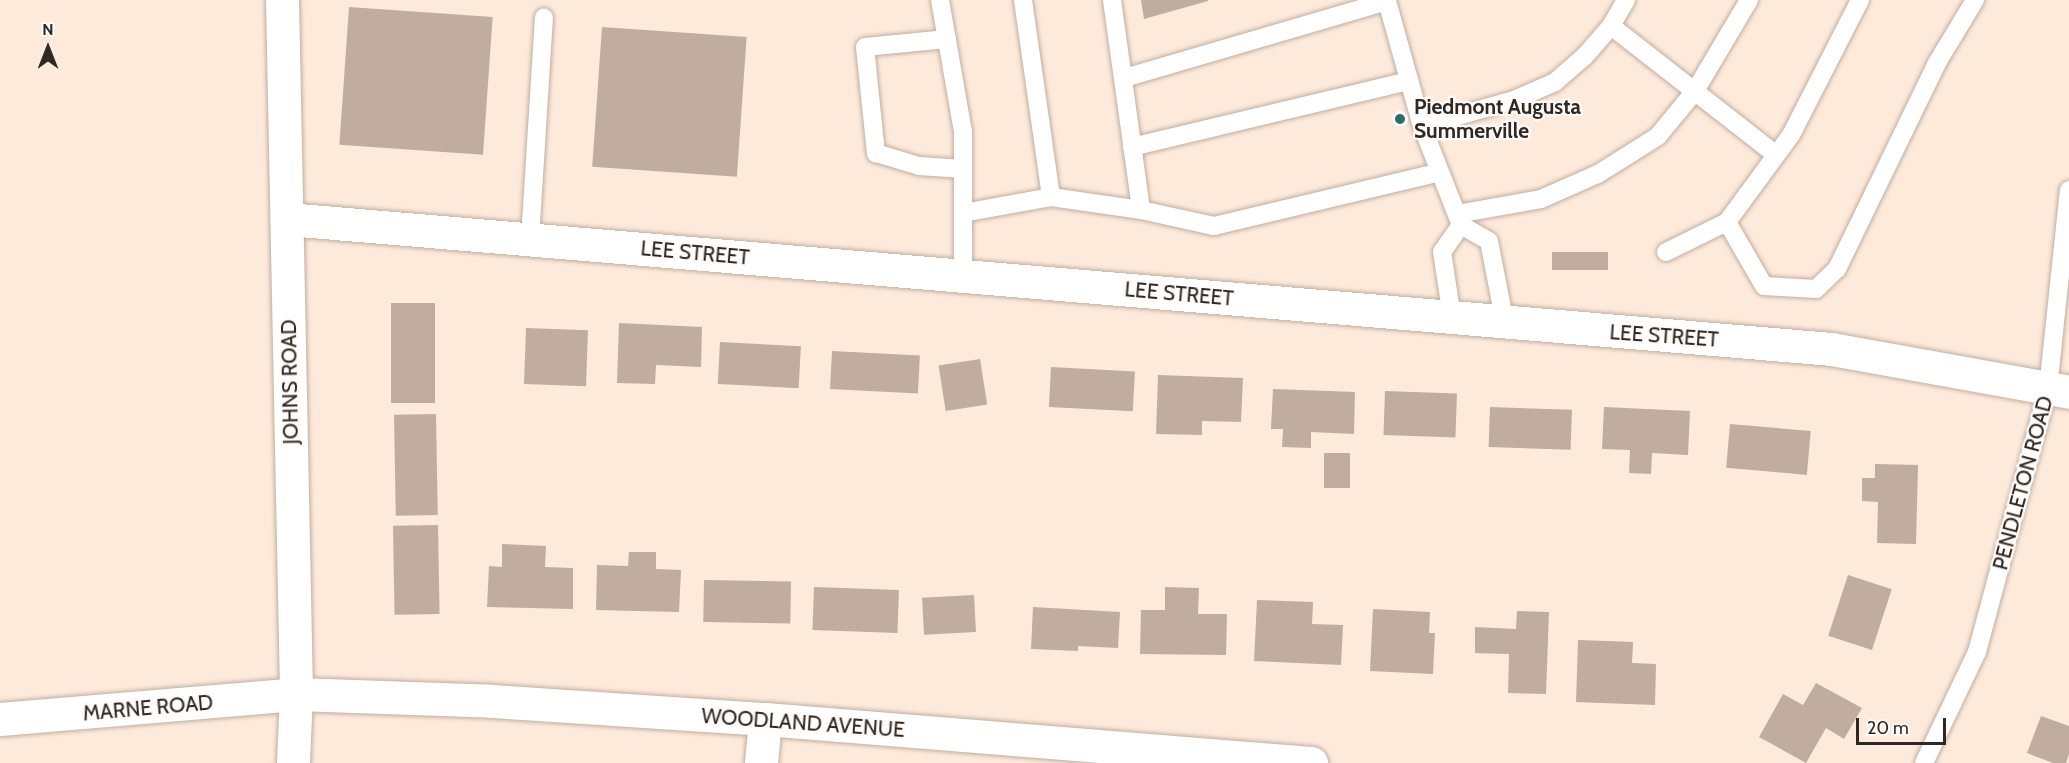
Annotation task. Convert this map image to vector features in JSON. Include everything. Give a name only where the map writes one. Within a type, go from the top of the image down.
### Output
[{"type":"street","name":"JOHNS ROAD","points":[[282,0],[296,694],[293,763]]},
{"type":"street","name":"LEE STREET","points":[[287,219],[1831,349],[2059,390]]},
{"type":"street","name":"MARNE ROAD","points":[[0,719],[296,694]]},
{"type":"street","name":"WOODLAND AVENUE","points":[[296,694],[492,702],[765,719],[1311,763]]},
{"type":"street","points":[[760,763],[765,719]]},
{"type":"lane","points":[[940,0],[963,132],[963,276]]},
{"type":"lane","points":[[1023,0],[1051,197]]},
{"type":"lane","points":[[1112,0],[1141,210]]},
{"type":"lane","points":[[1422,126],[1514,100],[1555,82],[1584,57],[1611,26],[1626,0]]},
{"type":"lane","points":[[1452,317],[1442,252],[1459,219],[1541,199],[1598,174],[1658,136],[1695,91],[1749,0]]},
{"type":"lane","points":[[1666,252],[1727,222],[1791,135],[1860,0]]},
{"type":"lane","points":[[1727,222],[1764,286],[1816,289],[1836,269],[1937,63],[1975,0]]},
{"type":"lane","points":[[1124,78],[1387,1],[1422,126],[1459,219],[1489,241],[1505,323]]},
{"type":"lane","points":[[530,239],[544,17]]},
{"type":"lane","points":[[1611,26],[1776,155]]},
{"type":"lane","points":[[947,39],[866,47],[876,153],[919,166],[963,169]]},
{"type":"lane","points":[[1132,147],[1409,81]]},
{"type":"lane","points":[[963,213],[1051,197],[1141,210],[1214,226],[1440,172]]},
{"type":"lane","name":"PENDLETON ROAD","points":[[1924,763],[1977,652],[2059,390],[2069,190]]},
{"type":"building","points":[[1141,0],[1208,0],[1208,1],[1144,19]]},
{"type":"building","points":[[349,7],[493,17],[483,155],[339,145]]},
{"type":"building","points":[[602,27],[747,37],[737,177],[592,167]]},
{"type":"building","points":[[1552,252],[1608,252],[1608,270],[1552,270]]},
{"type":"building","points":[[391,303],[435,303],[435,403],[391,403]]},
{"type":"building","points":[[619,323],[702,327],[701,367],[656,365],[655,384],[617,383]]},
{"type":"building","points":[[526,328],[588,330],[586,386],[524,384]]},
{"type":"building","points":[[720,342],[801,346],[799,388],[718,384]]},
{"type":"building","points":[[832,351],[920,356],[918,394],[830,389]]},
{"type":"building","points":[[980,359],[987,404],[946,411],[939,366]]},
{"type":"building","points":[[1051,367],[1135,371],[1133,411],[1049,407]]},
{"type":"building","points":[[1158,375],[1243,378],[1241,422],[1202,421],[1202,435],[1156,434]]},
{"type":"building","points":[[1273,389],[1355,392],[1354,434],[1311,432],[1311,448],[1282,447],[1283,429],[1271,429]]},
{"type":"building","points":[[1385,391],[1457,394],[1455,437],[1383,435]]},
{"type":"building","points":[[1490,407],[1572,410],[1571,450],[1489,447]]},
{"type":"building","points":[[1604,407],[1690,411],[1688,455],[1652,453],[1651,474],[1629,473],[1630,450],[1602,449]]},
{"type":"building","points":[[436,414],[438,515],[396,516],[394,415]]},
{"type":"building","points":[[1730,424],[1811,431],[1807,475],[1726,468]]},
{"type":"building","points":[[1324,453],[1350,453],[1350,488],[1324,488]]},
{"type":"building","points":[[1875,464],[1918,465],[1916,544],[1877,543],[1878,502],[1862,501],[1862,478],[1875,478]]},
{"type":"building","points":[[438,525],[440,614],[395,615],[393,526]]},
{"type":"building","points":[[502,544],[546,546],[545,567],[573,568],[573,609],[487,607],[489,566],[502,567]]},
{"type":"building","points":[[629,552],[656,552],[656,569],[681,570],[679,612],[596,610],[597,565],[628,566]]},
{"type":"building","points":[[1848,575],[1892,589],[1872,650],[1828,636]]},
{"type":"building","points":[[704,580],[791,582],[790,624],[703,622]]},
{"type":"building","points":[[814,587],[899,590],[897,633],[812,630]]},
{"type":"building","points":[[1165,587],[1199,588],[1198,614],[1227,614],[1226,655],[1140,654],[1141,610],[1165,610]]},
{"type":"building","points":[[974,595],[976,632],[924,635],[922,598]]},
{"type":"building","points":[[1257,600],[1313,602],[1312,624],[1343,625],[1341,665],[1254,661]]},
{"type":"building","points":[[1033,607],[1120,612],[1118,648],[1078,646],[1078,651],[1031,649]]},
{"type":"building","points":[[1373,609],[1430,612],[1429,633],[1435,633],[1433,674],[1370,671]]},
{"type":"building","points":[[1517,611],[1549,612],[1546,694],[1508,693],[1509,654],[1475,653],[1475,627],[1516,629]]},
{"type":"building","points":[[1578,640],[1633,642],[1632,663],[1656,664],[1655,705],[1576,702]]},
{"type":"building","points":[[1816,683],[1862,708],[1844,739],[1826,728],[1806,763],[1759,737],[1783,694],[1803,705]]},
{"type":"building","points":[[2041,716],[2069,726],[2069,754],[2066,763],[2053,763],[2027,753]]},
{"type":"place","name":"Piedmont Augusta Summerville","points":[[1400,119]]}]
